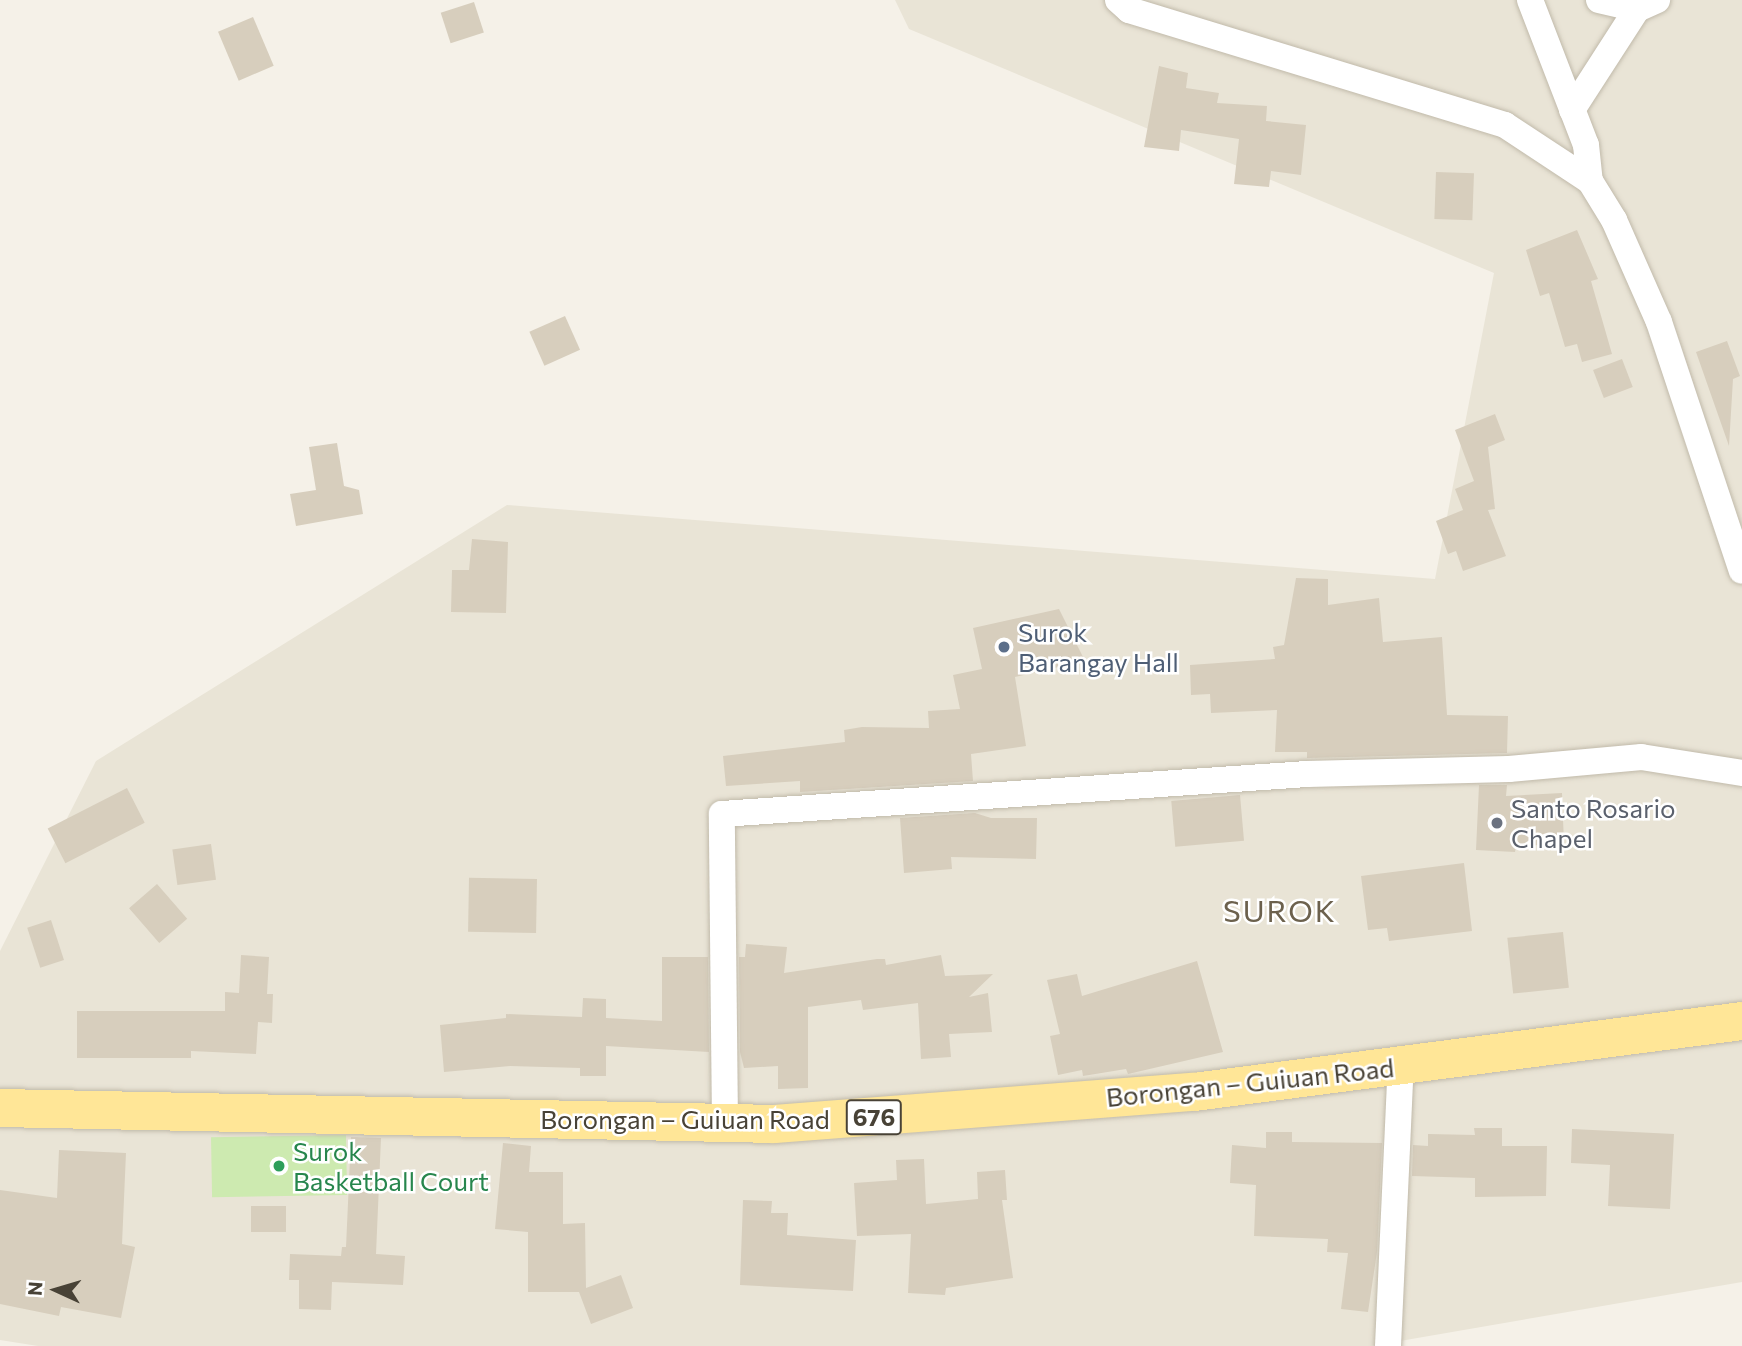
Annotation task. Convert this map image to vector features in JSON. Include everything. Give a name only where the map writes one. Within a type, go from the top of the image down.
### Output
[{"type":"main road","name":"Borongan – Guiuan Road","points":[[0,1108],[774,1124],[1194,1092],[1742,1021]]},
{"type":"street","points":[[1118,0],[1129,10],[1505,125],[1590,181],[1614,220],[1659,322],[1742,572]]},
{"type":"street","points":[[1530,0],[1586,145],[1590,181]]},
{"type":"street","points":[[1599,0],[1647,4]]},
{"type":"street","points":[[1572,110],[1647,4]]},
{"type":"street","points":[[725,1124],[722,814],[1307,774],[1509,769],[1641,757],[1742,773]]},
{"type":"street","points":[[1388,1346],[1401,1065]]},
{"type":"shaded area","points":[[895,0],[1742,0],[1742,1282],[1371,1346],[38,1346],[0,1340],[0,951],[96,761],[507,505],[1435,579],[1494,273],[909,29]]},
{"type":"green space","name":"Surok Basketball Court","points":[[346,1135],[347,1195],[212,1197],[211,1137]]},
{"type":"building","points":[[474,2],[484,32],[451,43],[441,13]]},
{"type":"building","points":[[253,17],[274,66],[239,81],[218,32]]},
{"type":"building","points":[[1159,66],[1188,73],[1186,88],[1219,93],[1217,103],[1267,106],[1266,121],[1306,125],[1301,175],[1271,171],[1269,187],[1234,184],[1239,139],[1181,130],[1179,151],[1144,147]]},
{"type":"building","points":[[1436,172],[1474,173],[1472,220],[1434,219]]},
{"type":"building","points":[[1577,230],[1598,279],[1591,281],[1612,354],[1582,362],[1577,344],[1565,347],[1549,293],[1540,296],[1526,250]]},
{"type":"building","points":[[565,316],[580,350],[544,366],[529,332]]},
{"type":"building","points":[[1727,341],[1740,376],[1733,379],[1729,446],[1696,352]]},
{"type":"building","points":[[1622,359],[1633,387],[1604,398],[1593,370]]},
{"type":"building","points":[[1495,414],[1505,440],[1488,447],[1495,509],[1488,510],[1506,556],[1463,571],[1456,551],[1448,554],[1436,521],[1463,510],[1455,489],[1474,481],[1455,430]]},
{"type":"building","points":[[337,443],[344,486],[359,490],[363,514],[296,526],[290,494],[316,490],[309,447]]},
{"type":"building","points":[[472,539],[508,542],[506,613],[451,612],[452,570],[469,570]]},
{"type":"building","points":[[1296,578],[1328,579],[1328,605],[1379,598],[1383,642],[1442,637],[1447,715],[1508,716],[1507,753],[1307,758],[1307,752],[1275,752],[1277,710],[1211,713],[1210,694],[1191,695],[1190,665],[1275,659],[1273,647],[1284,645]]},
{"type":"building","points":[[1059,609],[1085,661],[1015,677],[1026,746],[971,754],[973,781],[800,792],[800,781],[726,786],[723,756],[845,742],[844,730],[862,727],[929,728],[928,711],[960,709],[953,675],[982,669],[973,628]]},
{"type":"building","points":[[1479,785],[1507,785],[1506,796],[1562,793],[1564,844],[1516,846],[1515,852],[1476,850]]},
{"type":"building","points":[[127,788],[145,823],[65,863],[48,828]]},
{"type":"building","points":[[1240,795],[1244,841],[1175,847],[1171,801]]},
{"type":"building","points":[[975,813],[991,818],[1037,818],[1036,859],[951,857],[952,869],[904,873],[900,818]]},
{"type":"building","points":[[211,844],[216,880],[177,885],[172,849]]},
{"type":"building","points":[[1464,863],[1472,931],[1389,941],[1387,928],[1368,930],[1361,876]]},
{"type":"building","points":[[469,878],[537,879],[536,933],[468,932]]},
{"type":"building","points":[[157,884],[187,919],[159,943],[129,908]]},
{"type":"building","points":[[51,920],[64,960],[40,968],[27,928]]},
{"type":"building","points":[[1563,932],[1569,988],[1513,994],[1507,938]]},
{"type":"building","points":[[746,944],[787,947],[784,973],[877,959],[885,959],[886,965],[941,955],[945,976],[993,974],[969,997],[988,993],[992,1032],[949,1034],[951,1057],[921,1059],[918,1003],[863,1010],[861,1000],[808,1007],[808,1088],[778,1089],[778,1066],[744,1068],[740,1052],[739,957],[745,957]]},
{"type":"building","points":[[241,955],[269,957],[267,994],[273,994],[272,1023],[258,1022],[256,1054],[191,1051],[191,1058],[77,1058],[77,1011],[225,1011],[225,992],[239,993]]},
{"type":"building","points":[[662,957],[708,957],[709,1052],[606,1046],[606,1076],[580,1076],[580,1068],[510,1066],[444,1072],[440,1025],[506,1018],[506,1014],[582,1017],[583,998],[606,999],[606,1018],[662,1021]]},
{"type":"building","points":[[1197,961],[1223,1052],[1128,1074],[1126,1069],[1083,1076],[1082,1070],[1058,1075],[1050,1036],[1060,1034],[1047,980],[1077,974],[1082,996]]},
{"type":"building","points":[[1474,1128],[1502,1128],[1502,1146],[1547,1146],[1546,1196],[1475,1197],[1475,1178],[1412,1176],[1413,1145],[1428,1146],[1428,1134],[1475,1135]]},
{"type":"building","points":[[1572,1129],[1674,1134],[1670,1209],[1608,1206],[1610,1165],[1571,1163]]},
{"type":"building","points":[[1266,1132],[1292,1132],[1292,1142],[1382,1143],[1377,1252],[1368,1312],[1341,1309],[1348,1253],[1327,1252],[1328,1239],[1254,1236],[1256,1185],[1230,1183],[1232,1145],[1266,1148]]},
{"type":"building","points":[[351,1137],[381,1138],[376,1254],[405,1256],[403,1285],[332,1282],[331,1310],[299,1309],[299,1280],[289,1280],[290,1254],[341,1256],[342,1247],[346,1247]]},
{"type":"building","points":[[503,1143],[531,1146],[529,1172],[563,1172],[563,1224],[585,1223],[586,1288],[621,1275],[633,1308],[591,1324],[579,1292],[528,1292],[528,1232],[495,1229]]},
{"type":"building","points":[[59,1150],[126,1153],[122,1244],[135,1247],[121,1318],[61,1307],[59,1316],[0,1304],[0,1190],[57,1198]]},
{"type":"building","points":[[924,1159],[926,1204],[978,1199],[977,1172],[1005,1170],[1007,1200],[1002,1200],[1013,1278],[946,1288],[945,1295],[908,1293],[911,1234],[857,1236],[854,1183],[897,1180],[896,1160]]},
{"type":"building","points":[[743,1200],[772,1201],[771,1213],[788,1213],[787,1235],[856,1240],[853,1291],[740,1285]]},
{"type":"building","points":[[251,1206],[286,1206],[286,1232],[251,1232]]},
{"type":"place","name":"Surok Barangay Hall","points":[[1004,647]]},
{"type":"place","name":"Santo Rosario Chapel","points":[[1497,823]]},
{"type":"place","name":"Surok Basketball Court","points":[[279,1166]]},
{"type":"district","name":"SUROK","points":[[1280,910]]}]
